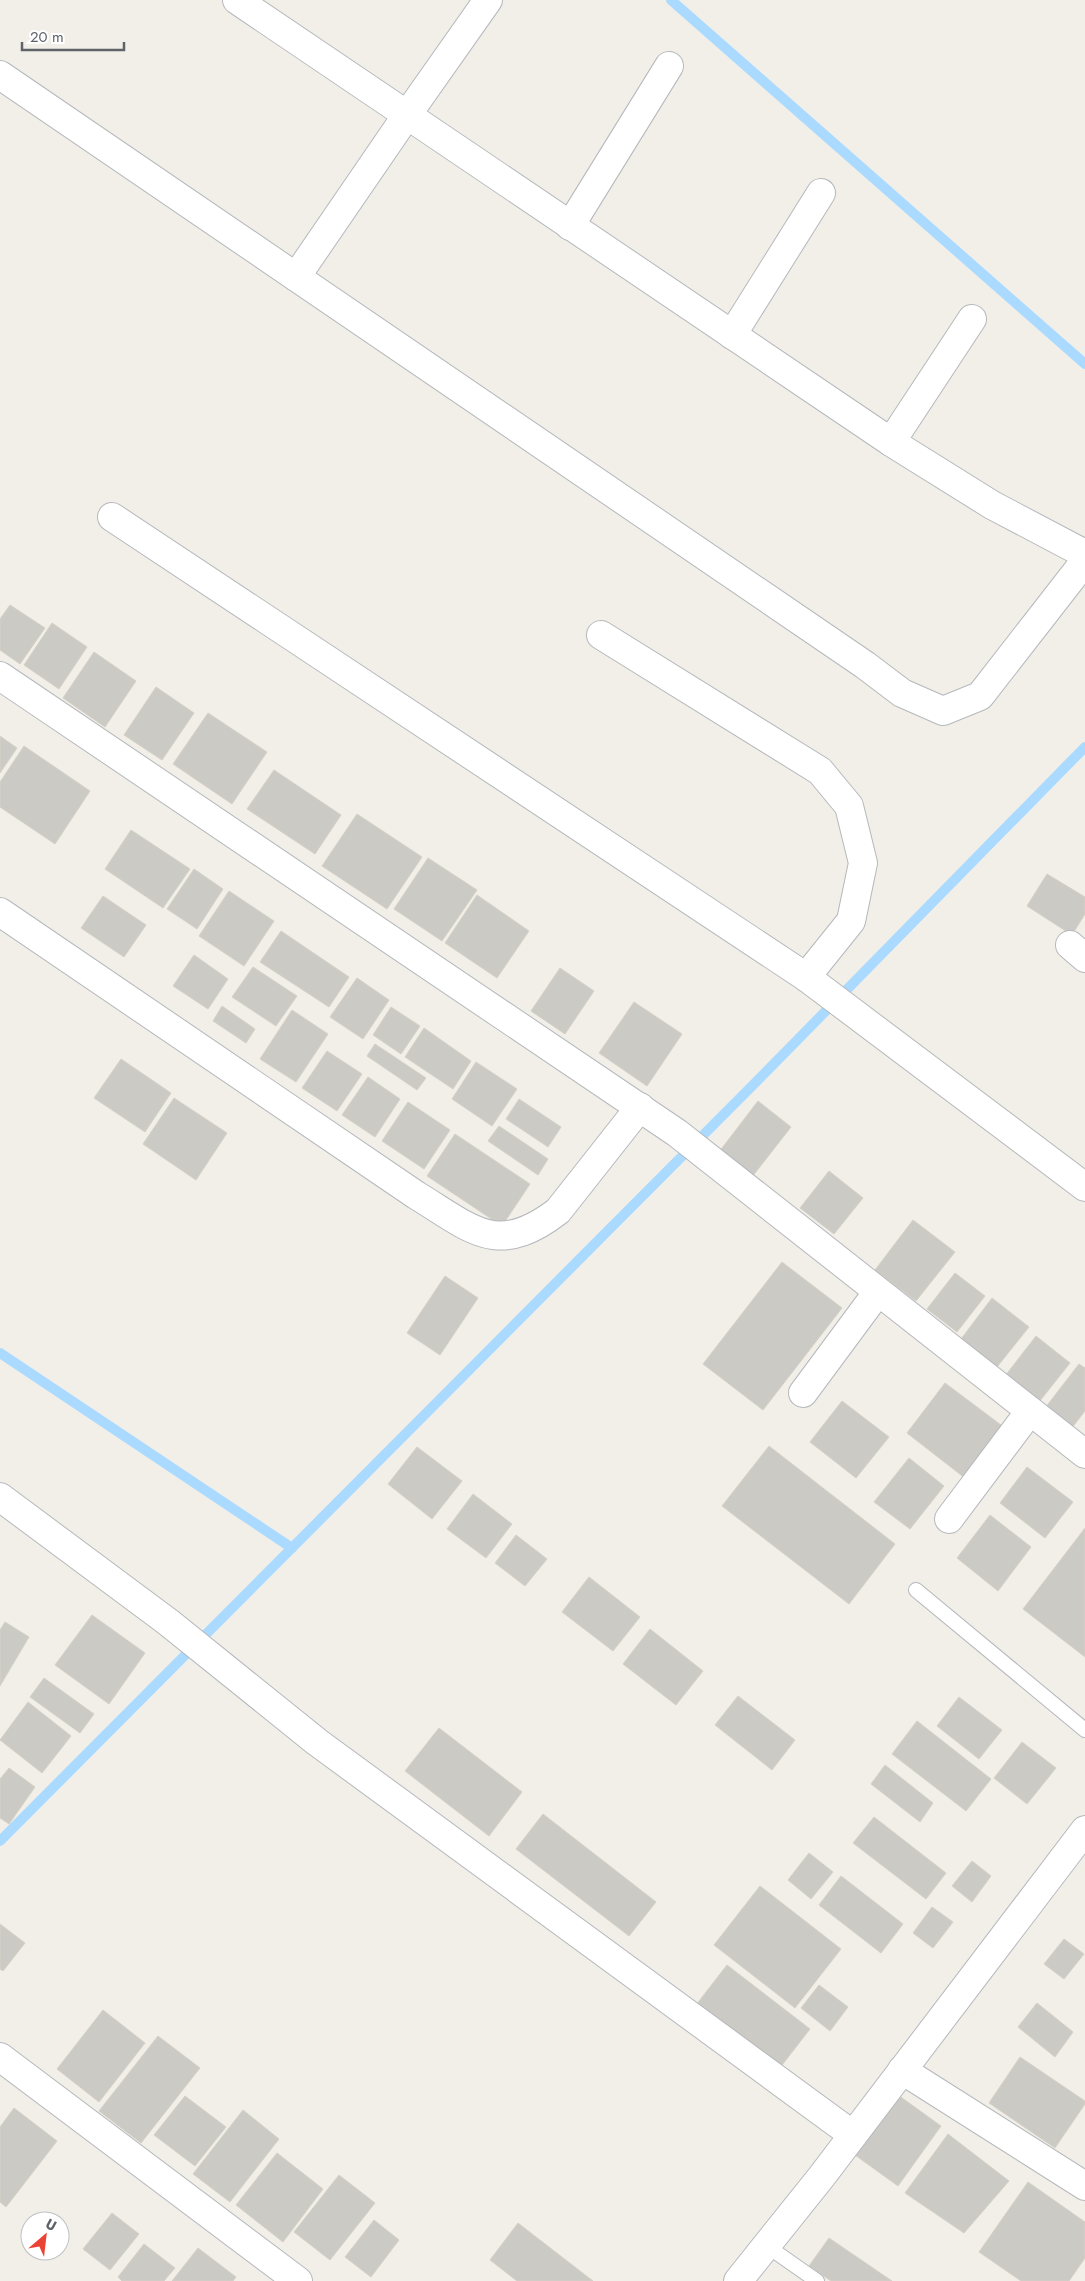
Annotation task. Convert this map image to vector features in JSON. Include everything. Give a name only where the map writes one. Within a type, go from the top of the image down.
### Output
[{"type":"street","points":[[236,0],[891,442],[992,506],[1085,554]]},
{"type":"street","points":[[296,278],[488,0]]},
{"type":"street","points":[[570,226],[669,66]]},
{"type":"street","points":[[0,75],[866,665],[902,693],[943,711],[980,696],[1085,562]]},
{"type":"street","points":[[732,335],[821,193]]},
{"type":"street","points":[[891,442],[972,318]]},
{"type":"street","points":[[112,517],[806,977],[1085,1187]]},
{"type":"street","points":[[602,635],[820,771],[849,806],[862,863],[851,921],[806,977]]},
{"type":"street","points":[[0,676],[677,1133],[1085,1454]]},
{"type":"street","points":[[0,912],[416,1195],[470,1227],[489,1235],[503,1237],[523,1233],[541,1224],[558,1211],[640,1107]]},
{"type":"street","points":[[803,1393],[878,1293]]},
{"type":"street","points":[[949,1519],[1030,1411]]},
{"type":"street","points":[[0,1497],[168,1622],[317,1742],[853,2135]]},
{"type":"street","points":[[738,2281],[853,2135],[1085,1830]]},
{"type":"street","points":[[0,2057],[298,2281]]},
{"type":"street","points":[[902,2070],[1085,2186]]},
{"type":"lane","points":[[916,1590],[1085,1730]]},
{"type":"lane","points":[[767,2246],[817,2281]]},
{"type":"building","points":[[10,605],[45,628],[20,664],[0,650],[0,619]]},
{"type":"building","points":[[52,623],[87,647],[59,689],[24,665]]},
{"type":"building","points":[[94,652],[136,681],[105,727],[63,698]]},
{"type":"building","points":[[156,687],[194,713],[162,760],[124,735]]},
{"type":"building","points":[[208,713],[267,752],[232,804],[173,764]]},
{"type":"building","points":[[0,736],[17,748],[0,773]]},
{"type":"building","points":[[24,746],[90,791],[55,844],[0,807],[0,782]]},
{"type":"building","points":[[274,770],[341,815],[315,854],[247,809]]},
{"type":"building","points":[[357,814],[422,857],[387,909],[322,866]]},
{"type":"building","points":[[131,830],[190,869],[163,908],[105,869]]},
{"type":"building","points":[[428,858],[477,890],[442,941],[394,909]]},
{"type":"building","points":[[194,869],[223,889],[197,929],[167,909]]},
{"type":"building","points":[[1047,874],[1085,897],[1085,914],[1072,935],[1027,906]]},
{"type":"building","points":[[229,891],[274,921],[244,966],[199,936]]},
{"type":"building","points":[[477,895],[529,931],[497,978],[445,943]]},
{"type":"building","points":[[103,896],[146,925],[124,957],[81,928]]},
{"type":"building","points":[[281,931],[349,977],[329,1007],[260,962]]},
{"type":"building","points":[[194,955],[228,979],[208,1009],[173,986]]},
{"type":"building","points":[[253,967],[297,996],[276,1026],[232,997]]},
{"type":"building","points":[[560,968],[594,991],[565,1034],[531,1011]]},
{"type":"building","points":[[357,978],[389,1000],[363,1039],[330,1017]]},
{"type":"building","points":[[634,1002],[682,1034],[647,1086],[599,1053]]},
{"type":"building","points":[[222,1006],[255,1029],[246,1043],[213,1021]]},
{"type":"building","points":[[391,1007],[420,1026],[401,1054],[373,1035]]},
{"type":"building","points":[[292,1010],[328,1034],[296,1082],[260,1059]]},
{"type":"building","points":[[424,1028],[471,1061],[453,1089],[405,1057]]},
{"type":"building","points":[[375,1044],[426,1078],[417,1090],[367,1056]]},
{"type":"building","points":[[327,1051],[362,1074],[337,1111],[302,1088]]},
{"type":"building","points":[[121,1059],[171,1093],[145,1132],[94,1098]]},
{"type":"building","points":[[476,1062],[517,1089],[492,1126],[452,1099]]},
{"type":"building","points":[[368,1077],[400,1099],[375,1137],[342,1115]]},
{"type":"building","points":[[174,1098],[227,1133],[196,1180],[143,1144]]},
{"type":"building","points":[[519,1099],[561,1127],[548,1147],[506,1119]]},
{"type":"building","points":[[758,1101],[791,1127],[752,1177],[719,1152]]},
{"type":"building","points":[[408,1102],[450,1130],[424,1169],[382,1141]]},
{"type":"building","points":[[499,1126],[548,1159],[538,1175],[488,1141]]},
{"type":"building","points":[[455,1134],[530,1184],[502,1226],[427,1176]]},
{"type":"building","points":[[829,1171],[863,1198],[834,1234],[800,1208]]},
{"type":"building","points":[[913,1220],[955,1252],[916,1301],[875,1270]]},
{"type":"building","points":[[782,1262],[842,1308],[763,1410],[703,1364]]},
{"type":"building","points":[[955,1273],[985,1296],[957,1332],[927,1309]]},
{"type":"building","points":[[445,1276],[478,1298],[440,1355],[407,1333]]},
{"type":"building","points":[[992,1298],[1029,1327],[997,1367],[961,1339]]},
{"type":"building","points":[[1036,1336],[1070,1363],[1039,1402],[1005,1376]]},
{"type":"building","points":[[1079,1364],[1085,1368],[1085,1411],[1071,1429],[1045,1408]]},
{"type":"building","points":[[945,1383],[1009,1431],[970,1482],[907,1433]]},
{"type":"building","points":[[842,1401],[889,1437],[856,1478],[810,1442]]},
{"type":"building","points":[[769,1446],[895,1544],[849,1604],[722,1506]]},
{"type":"building","points":[[417,1447],[462,1481],[432,1519],[388,1484]]},
{"type":"building","points":[[909,1458],[944,1486],[910,1529],[874,1502]]},
{"type":"building","points":[[1027,1467],[1073,1502],[1045,1538],[1000,1503]]},
{"type":"building","points":[[473,1494],[512,1524],[486,1558],[447,1529]]},
{"type":"building","points":[[990,1515],[1031,1547],[998,1591],[957,1558]]},
{"type":"building","points":[[1085,1528],[1085,1657],[1023,1609]]},
{"type":"building","points":[[516,1535],[547,1559],[525,1586],[495,1563]]},
{"type":"building","points":[[589,1577],[640,1617],[613,1651],[562,1612]]},
{"type":"building","points":[[92,1615],[145,1653],[109,1704],[55,1665]]},
{"type":"building","points":[[5,1622],[29,1637],[0,1686],[0,1630]]},
{"type":"building","points":[[650,1629],[703,1671],[676,1705],[623,1664]]},
{"type":"building","points":[[44,1678],[94,1714],[80,1733],[30,1697]]},
{"type":"building","points":[[738,1696],[795,1740],[772,1770],[715,1725]]},
{"type":"building","points":[[959,1697],[1002,1730],[979,1759],[937,1726]]},
{"type":"building","points":[[28,1702],[71,1736],[42,1773],[0,1740]]},
{"type":"building","points":[[917,1721],[991,1779],[966,1811],[892,1754]]},
{"type":"building","points":[[439,1728],[522,1792],[489,1836],[405,1771]]},
{"type":"building","points":[[1022,1742],[1056,1768],[1027,1804],[994,1778]]},
{"type":"building","points":[[885,1765],[933,1803],[920,1822],[871,1784]]},
{"type":"building","points":[[9,1768],[35,1787],[9,1824],[0,1818],[0,1779]]},
{"type":"building","points":[[543,1814],[656,1902],[629,1936],[516,1849]]},
{"type":"building","points":[[874,1817],[946,1873],[926,1899],[853,1843]]},
{"type":"building","points":[[809,1853],[833,1872],[811,1899],[788,1880]]},
{"type":"building","points":[[972,1861],[991,1876],[972,1902],[952,1886]]},
{"type":"building","points":[[841,1876],[903,1924],[881,1953],[819,1905]]},
{"type":"building","points":[[760,1886],[841,1949],[795,2008],[714,1945]]},
{"type":"building","points":[[932,1907],[953,1922],[933,1948],[913,1933]]},
{"type":"building","points":[[0,1924],[25,1943],[3,1971],[0,1969]]},
{"type":"building","points":[[1064,1939],[1084,1954],[1064,1979],[1044,1964]]},
{"type":"building","points":[[727,1965],[810,2029],[779,2069],[696,2005]]},
{"type":"building","points":[[819,1985],[848,2007],[830,2031],[801,2008]]},
{"type":"building","points":[[1037,2003],[1073,2032],[1055,2057],[1018,2027]]},
{"type":"building","points":[[103,2010],[145,2043],[99,2102],[57,2069]]},
{"type":"building","points":[[158,2036],[200,2068],[141,2143],[99,2111]]},
{"type":"building","points":[[1020,2057],[1085,2101],[1085,2104],[1055,2148],[989,2103]]},
{"type":"building","points":[[898,2095],[941,2126],[898,2186],[855,2155]]},
{"type":"building","points":[[185,2096],[226,2127],[195,2166],[154,2135]]},
{"type":"building","points":[[14,2108],[57,2141],[6,2207],[0,2202],[0,2127]]},
{"type":"building","points":[[243,2110],[279,2139],[230,2202],[193,2174]]},
{"type":"building","points":[[948,2134],[1009,2181],[964,2233],[905,2193]]},
{"type":"building","points":[[277,2153],[323,2189],[283,2242],[236,2205]]},
{"type":"building","points":[[339,2175],[375,2203],[330,2260],[294,2232]]},
{"type":"building","points":[[1028,2182],[1085,2222],[1085,2258],[1069,2281],[1021,2281],[979,2252]]},
{"type":"building","points":[[112,2213],[139,2234],[110,2270],[83,2249]]},
{"type":"building","points":[[374,2220],[399,2240],[371,2277],[345,2257]]},
{"type":"building","points":[[518,2223],[593,2281],[517,2281],[490,2260]]},
{"type":"building","points":[[829,2238],[892,2281],[831,2281],[809,2266]]},
{"type":"building","points":[[144,2244],[175,2268],[164,2281],[122,2281],[118,2277]]},
{"type":"building","points":[[198,2248],[236,2277],[233,2281],[172,2281]]},
{"type":"waterway","points":[[671,0],[1085,364]]},
{"type":"waterway","points":[[0,1841],[759,1079],[1085,747]]},
{"type":"waterway","points":[[0,1353],[292,1548]]}]
